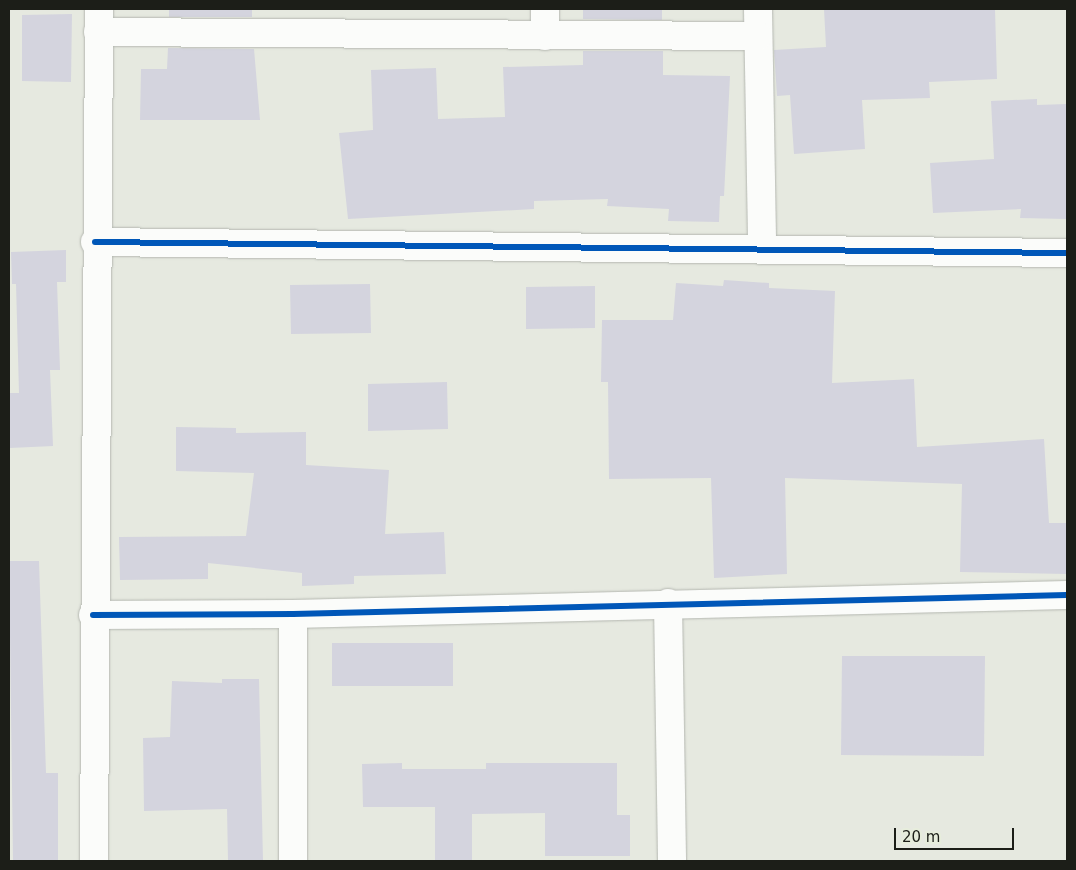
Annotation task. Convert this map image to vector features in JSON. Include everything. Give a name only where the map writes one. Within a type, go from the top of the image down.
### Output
[{"type":"street","points":[[545,36],[546,9]]},
{"type":"street","points":[[758,9],[762,250]]},
{"type":"street","points":[[94,861],[95,242],[99,20],[545,36],[758,36]]},
{"type":"street","points":[[95,242],[1067,253]]},
{"type":"street","points":[[93,615],[293,614],[668,603],[1067,595]]},
{"type":"street","points":[[668,603],[672,861]]},
{"type":"street","points":[[293,614],[293,861]]},
{"type":"building","points":[[169,9],[252,9],[252,17],[169,17]]},
{"type":"building","points":[[583,9],[662,9],[662,20],[583,19]]},
{"type":"building","points":[[824,9],[995,9],[997,79],[929,82],[930,98],[862,100],[865,149],[794,154],[790,95],[777,96],[774,50],[826,47]]},
{"type":"building","points":[[72,14],[71,82],[22,81],[22,15]]},
{"type":"building","points":[[168,48],[254,49],[260,120],[140,120],[141,69],[167,69]]},
{"type":"building","points":[[583,51],[663,51],[663,75],[730,76],[724,196],[720,196],[719,222],[668,221],[669,209],[607,206],[608,199],[534,201],[534,209],[348,219],[339,133],[373,130],[371,70],[436,68],[438,119],[505,117],[503,67],[583,65]]},
{"type":"building","points":[[1037,99],[1037,105],[1067,104],[1067,219],[1020,218],[1021,209],[933,213],[930,163],[994,159],[991,101]]},
{"type":"building","points":[[66,250],[66,282],[57,282],[60,370],[50,370],[53,446],[9,448],[9,393],[19,393],[16,284],[12,284],[11,252]]},
{"type":"building","points":[[724,280],[769,283],[769,288],[835,291],[832,383],[914,379],[917,447],[1044,439],[1049,523],[1067,523],[1067,574],[960,572],[962,484],[785,478],[787,574],[714,578],[711,478],[609,479],[608,382],[601,382],[602,320],[673,320],[676,283],[723,286]]},
{"type":"building","points":[[370,284],[371,333],[291,334],[290,285]]},
{"type":"building","points":[[595,286],[595,328],[526,329],[526,287]]},
{"type":"building","points":[[447,382],[448,429],[368,431],[368,384]]},
{"type":"building","points":[[176,427],[236,428],[236,433],[306,432],[306,465],[389,470],[385,534],[444,532],[446,574],[354,576],[354,584],[302,586],[302,573],[208,563],[208,579],[120,580],[119,537],[246,536],[254,473],[176,471]]},
{"type":"building","points":[[9,561],[39,561],[46,773],[58,773],[58,861],[13,861]]},
{"type":"building","points":[[332,643],[453,643],[453,686],[332,686]]},
{"type":"building","points":[[842,656],[985,656],[984,756],[841,755]]},
{"type":"building","points":[[222,679],[259,679],[263,861],[228,861],[227,809],[144,811],[143,738],[170,737],[172,681],[222,683]]},
{"type":"building","points":[[402,763],[402,769],[486,769],[486,763],[617,763],[617,815],[630,815],[630,856],[545,856],[545,813],[472,814],[472,861],[435,861],[435,807],[363,807],[362,764]]},
{"type":"cycle path","points":[[95,242],[1067,253]]},
{"type":"cycle path","points":[[93,615],[293,614],[1067,595]]}]
